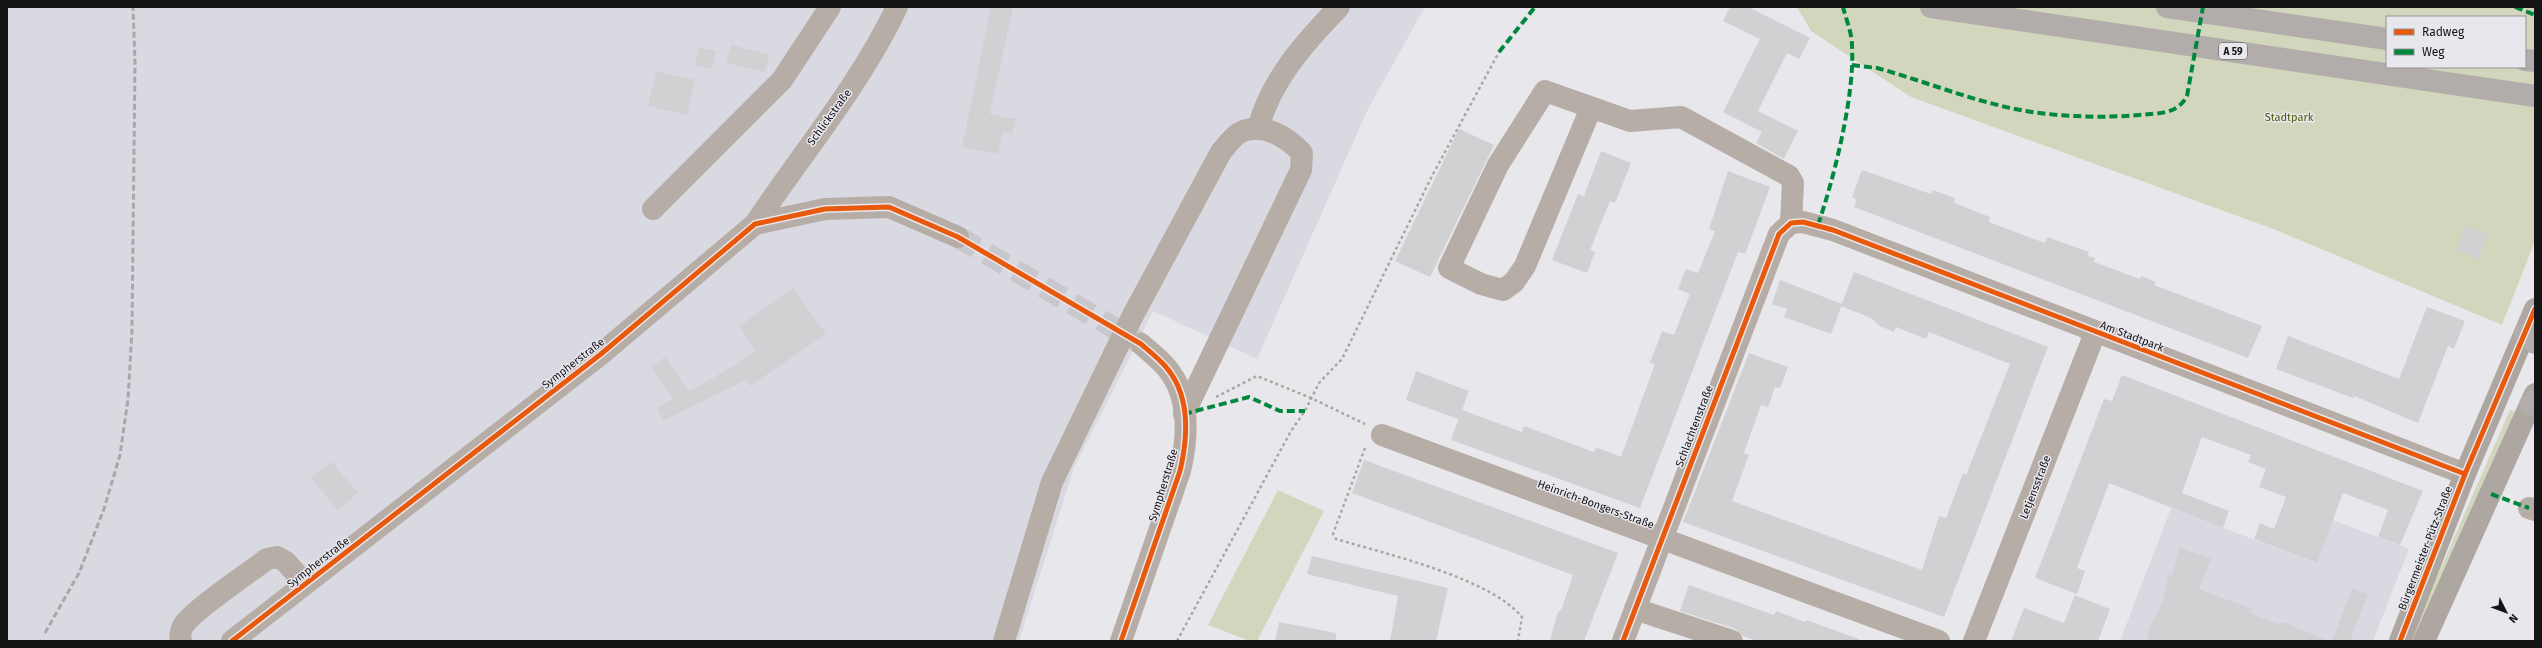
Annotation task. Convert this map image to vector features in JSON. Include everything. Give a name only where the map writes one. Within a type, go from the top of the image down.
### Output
[{"type":"highway","name":"A 59","points":[[1930,7],[2535,96]]},
{"type":"highway","points":[[2167,7],[2386,39]]},
{"type":"main road","name":"Bürgermeister-Pütz-Straße","points":[[2400,641],[2465,474],[2532,337],[2535,308]]},
{"type":"main road","points":[[2424,641],[2533,400]]},
{"type":"street","points":[[653,209],[782,80],[830,7]]},
{"type":"street","name":"Schlickstraße","points":[[755,224],[793,167],[863,72],[897,7]]},
{"type":"street","points":[[1258,129],[1264,106],[1304,43],[1339,7]]},
{"type":"street","points":[[1592,108],[1525,266],[1514,282],[1503,290],[1480,284],[1449,268],[1498,165],[1545,92],[1592,108],[1630,122],[1681,117],[1789,176],[1793,183],[1791,223]]},
{"type":"street","points":[[1004,641],[1052,482],[1097,388],[1221,152],[1240,132],[1258,129],[1269,130],[1294,144],[1302,153],[1301,170],[1184,414]]},
{"type":"street","name":"Sympherstraße","points":[[232,641],[601,354],[755,224],[825,208],[889,207],[958,237]]},
{"type":"street","name":"Am Stadtpark","points":[[1791,223],[1803,222],[1833,230],[2095,333],[2465,474]]},
{"type":"street","name":"Schlachtenstraße","points":[[1623,641],[1661,538],[1779,234],[1791,223]]},
{"type":"street","name":"Letjensstraße","points":[[1974,641],[2095,333]]},
{"type":"street","name":"Sympherstraße","points":[[1121,641],[1180,471],[1186,442],[1184,414],[1180,390],[1166,367],[1141,344]]},
{"type":"street","name":"Heinrich-Bongers-Straße","points":[[1377,432],[1939,641]]},
{"type":"street","points":[[181,641],[180,635],[184,626],[195,614],[267,559],[277,557],[286,562],[305,584]]},
{"type":"street","points":[[1635,609],[1732,641]]},
{"type":"path","points":[[1177,641],[1319,383],[1342,359],[1454,133],[1499,52]]},
{"type":"path","points":[[1184,414],[1257,376],[1311,398],[1377,432],[1333,534],[1336,539],[1444,571],[1512,605],[1522,617],[1518,641]]},
{"type":"shaded area","points":[[7,7],[1425,7],[1368,109],[1257,359],[1153,311],[1074,468],[1019,641],[7,641]]},
{"type":"shaded area","points":[[2171,508],[2316,563],[2333,520],[2409,549],[2373,641],[2120,641]]},
{"type":"green space","name":"Stadtpark","points":[[1797,7],[2535,7],[2535,241],[2502,325],[2276,230],[1911,97],[1811,31]]},
{"type":"green space","points":[[2510,410],[2517,412],[2414,641],[2409,641]]},
{"type":"green space","points":[[1278,490],[1324,511],[1257,641],[1250,641],[1208,625]]},
{"type":"building","points":[[991,7],[1013,7],[990,114],[1016,119],[1012,134],[1003,132],[998,154],[962,147]]},
{"type":"building","points":[[1730,7],[1748,7],[1810,38],[1799,59],[1787,53],[1758,111],[1798,131],[1784,159],[1756,143],[1762,132],[1723,112],[1760,39],[1723,21]]},
{"type":"building","points":[[731,45],[769,54],[765,72],[726,63]]},
{"type":"building","points":[[699,47],[716,51],[712,69],[695,65]]},
{"type":"building","points":[[656,71],[695,80],[687,115],[648,106]]},
{"type":"building","points":[[1459,129],[1494,145],[1430,277],[1395,261]]},
{"type":"building","points":[[1601,151],[1631,163],[1615,203],[1610,201],[1590,250],[1595,252],[1587,273],[1552,260],[1578,194],[1584,196]]},
{"type":"building","points":[[1862,170],[1931,194],[1933,190],[1955,198],[1954,203],[1990,217],[1989,222],[2045,243],[2047,237],[2089,252],[2088,256],[2095,258],[2094,262],[2140,279],[2141,276],[2156,282],[2154,285],[2262,326],[2248,358],[1854,207],[1857,200],[1852,197]]},
{"type":"building","points":[[1728,171],[1770,187],[1745,254],[1738,252],[1640,508],[1451,440],[1459,417],[1458,419],[1406,400],[1416,371],[1469,391],[1462,410],[1522,432],[1524,426],[1594,452],[1596,447],[1621,457],[1655,364],[1650,363],[1662,331],[1674,335],[1690,294],[1678,289],[1686,269],[1698,273],[1715,231],[1709,229]]},
{"type":"building","points":[[2466,226],[2488,235],[2478,259],[2456,250]]},
{"type":"building","points":[[1854,272],[2048,347],[1944,617],[1683,522],[1749,353],[1788,367],[1780,388],[1775,387],[1768,407],[1761,405],[1744,453],[1749,455],[1732,501],[1922,570],[1939,516],[1946,518],[1963,473],[1966,475],[2010,364],[1929,332],[1926,339],[1896,327],[1894,332],[1880,326],[1871,318],[1841,306]]},
{"type":"building","points":[[1780,280],[1842,304],[1831,334],[1784,317],[1787,309],[1772,304]]},
{"type":"building","points":[[793,288],[826,334],[750,386],[746,380],[663,421],[657,408],[673,399],[651,367],[665,357],[689,391],[719,375],[718,374],[735,365],[755,350],[739,326]]},
{"type":"building","points":[[2427,307],[2465,321],[2454,349],[2448,346],[2418,423],[2354,396],[2353,398],[2276,369],[2288,336],[2399,379]]},
{"type":"building","points":[[2122,375],[2423,491],[2400,545],[2378,537],[2388,510],[2343,493],[2317,563],[2254,539],[2260,523],[2274,529],[2286,497],[2259,487],[2266,469],[2248,462],[2251,455],[2202,437],[2182,493],[2229,511],[2223,528],[2109,483],[2077,568],[2085,571],[2077,594],[2035,578],[2104,399],[2112,401]]},
{"type":"building","points":[[1364,460],[1618,553],[1584,641],[1550,641],[1557,614],[1562,608],[1573,575],[1352,493]]},
{"type":"building","points":[[332,462],[358,493],[338,510],[311,478]]},
{"type":"building","points":[[2179,547],[2211,559],[2199,589],[2252,609],[2250,613],[2278,624],[2283,622],[2329,641],[2146,641],[2149,631],[2147,631],[2162,603],[2169,574],[2172,575]]},
{"type":"building","points":[[1312,556],[1448,588],[1436,641],[1390,641],[1398,596],[1307,574]]},
{"type":"building","points":[[1689,585],[1774,615],[1776,611],[1805,622],[1806,620],[1859,639],[1859,641],[1757,641],[1743,636],[1736,629],[1680,611]]},
{"type":"building","points":[[2352,589],[2368,594],[2350,641],[2332,641]]},
{"type":"building","points":[[2075,595],[2110,609],[2098,641],[2011,641],[2024,608],[2064,623]]},
{"type":"building","points":[[1279,622],[1336,633],[1336,641],[1275,641]]},
{"type":"tunnel","points":[[958,237],[1140,343]]},
{"type":"railway","points":[[45,633],[79,573],[104,509],[120,455],[128,399],[132,330],[135,63],[133,7]]},
{"type":"marked path","points":[[1499,52],[1535,7]]},
{"type":"marked path","points":[[1818,225],[1837,161],[1847,112],[1850,88],[1852,41],[1843,7]]},
{"type":"marked path","points":[[1852,65],[1877,68],[1993,104],[2032,112],[2099,117],[2160,113],[2178,107],[2187,96],[2203,7]]},
{"type":"marked path","points":[[2515,7],[2535,15]]},
{"type":"marked path","points":[[1184,414],[1249,397],[1280,411],[1305,411]]},
{"type":"marked path","points":[[2491,494],[2529,508]]},
{"type":"cycle path","points":[[232,641],[601,354],[755,224],[825,209],[889,207],[958,237],[1141,344],[1166,367],[1174,378],[1184,404],[1186,431],[1183,458],[1180,471],[1121,641]]},
{"type":"cycle path","points":[[1623,641],[1779,234],[1791,223],[1803,222],[1833,230],[2465,474]]},
{"type":"cycle path","points":[[2400,641],[2465,474],[2535,309]]}]
